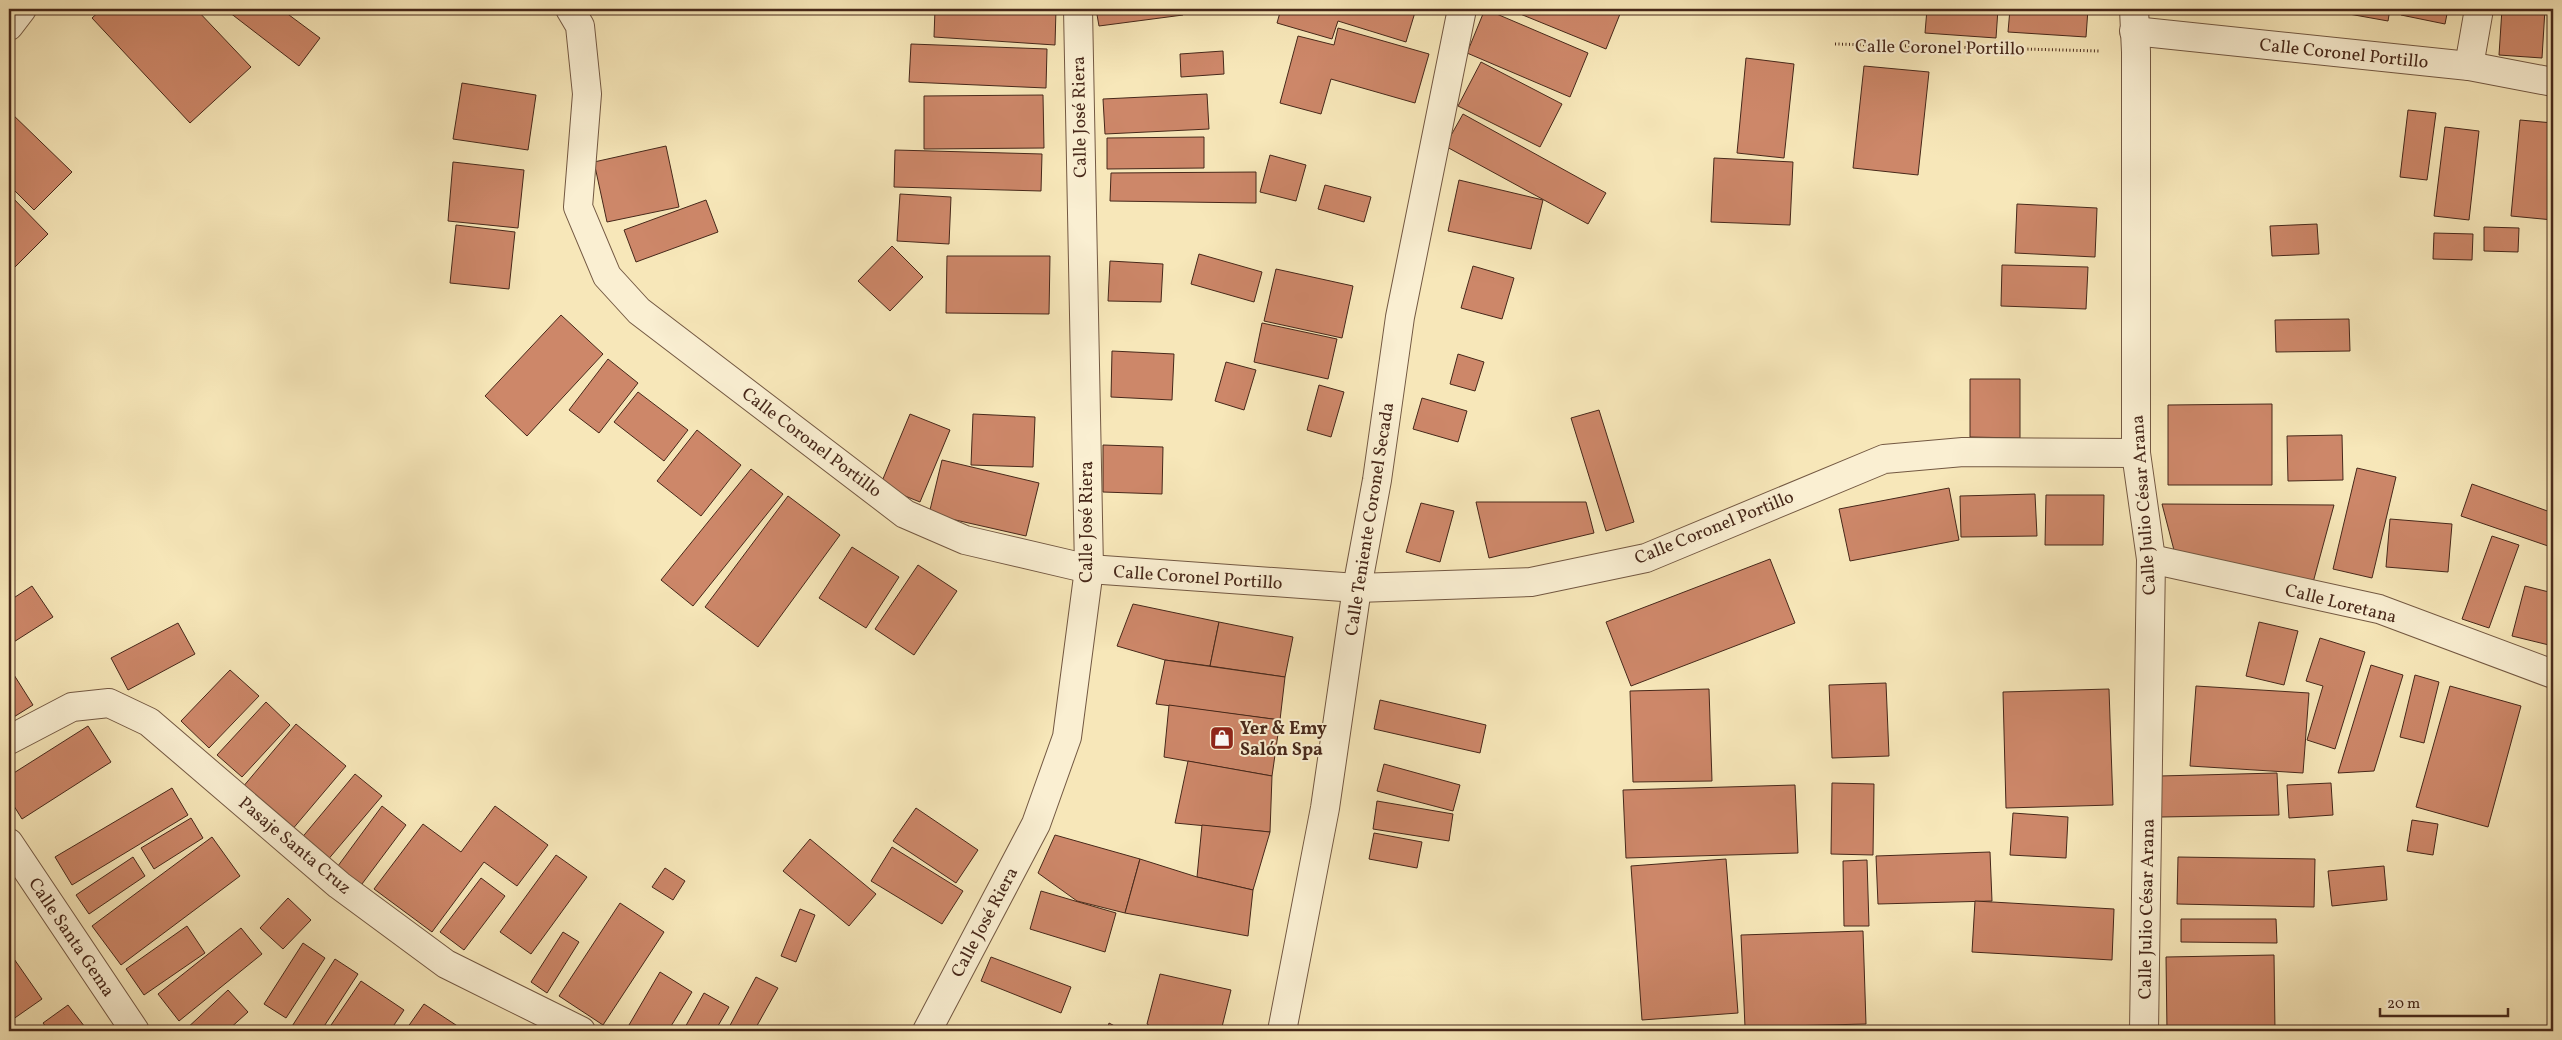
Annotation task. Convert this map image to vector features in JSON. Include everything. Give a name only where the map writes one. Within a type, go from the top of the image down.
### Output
[{"type":"street","points":[[9,26],[22,9]]},
{"type":"street","name":"Calle Coronel Portillo","points":[[570,9],[580,26],[587,94],[578,207],[607,276],[639,311],[905,514],[965,540],[1088,569],[1357,588],[1531,582],[1646,558],[1884,459],[1963,452],[2136,453]]},
{"type":"street","name":"Calle José Riera","points":[[926,1031],[1036,824],[1067,737],[1088,569],[1078,9]]},
{"type":"street","name":"Calle Teniente Coronel Secada","points":[[1282,1031],[1325,808],[1357,588],[1377,480],[1400,317],[1462,9]]},
{"type":"street","points":[[2469,66],[2480,9]]},
{"type":"street","name":"Calle Coronel Portillo","points":[[2135,30],[2469,66],[2553,82]]},
{"type":"street","name":"Calle Julio César Arana","points":[[2135,30],[2136,453],[2151,559],[2144,1031]]},
{"type":"street","name":"Calle Loretana","points":[[2151,559],[2379,609],[2553,674]]},
{"type":"street","name":"Pasaje Santa Cruz","points":[[9,740],[72,707],[109,703],[149,722],[339,884],[446,964],[581,1031]]},
{"type":"street","name":"Calle Santa Gema","points":[[9,843],[135,1031]]},
{"type":"path","name":"Calle Coronel Portillo","points":[[1835,44],[2135,30]]},
{"type":"building","points":[[102,9],[196,9],[251,67],[190,123],[92,18]]},
{"type":"building","points":[[225,9],[281,9],[320,38],[299,66]]},
{"type":"building","points":[[935,9],[1056,9],[1055,45],[934,37]]},
{"type":"building","points":[[1096,9],[1183,9],[1183,15],[1099,26]]},
{"type":"building","points":[[1281,9],[1416,9],[1406,42],[1338,21],[1332,39],[1277,23]]},
{"type":"building","points":[[1485,9],[1588,53],[1570,97],[1467,53]]},
{"type":"building","points":[[1508,9],[1622,9],[1606,49]]},
{"type":"building","points":[[1927,9],[1998,9],[1996,38],[1925,33]]},
{"type":"building","points":[[2010,9],[2088,9],[2086,37],[2008,32]]},
{"type":"building","points":[[2321,9],[2390,9],[2388,21]]},
{"type":"building","points":[[2403,9],[2448,9],[2445,24],[2401,15]]},
{"type":"building","points":[[2502,9],[2545,9],[2542,58],[2499,55]]},
{"type":"building","points":[[1338,28],[1429,54],[1415,103],[1331,79],[1321,114],[1280,103],[1298,36],[1334,45]]},
{"type":"building","points":[[2553,29],[2553,62],[2548,61]]},
{"type":"building","points":[[911,44],[1047,49],[1046,88],[909,82]]},
{"type":"building","points":[[1223,51],[1224,74],[1181,77],[1180,54]]},
{"type":"building","points":[[1746,58],[1794,64],[1784,158],[1737,153]]},
{"type":"building","points":[[1481,62],[1562,104],[1540,147],[1458,106]]},
{"type":"building","points":[[1864,66],[1929,72],[1918,175],[1853,168]]},
{"type":"building","points":[[462,83],[536,95],[528,150],[453,139]]},
{"type":"building","points":[[1207,94],[1209,129],[1105,134],[1103,99]]},
{"type":"building","points":[[1043,95],[1044,148],[924,149],[924,96]]},
{"type":"building","points":[[2408,110],[2436,113],[2427,180],[2400,177]]},
{"type":"building","points":[[9,111],[72,172],[34,210],[9,185]]},
{"type":"building","points":[[1463,114],[1606,193],[1588,224],[1445,146]]},
{"type":"building","points":[[2520,120],[2553,123],[2553,220],[2511,216]]},
{"type":"building","points":[[2445,127],[2479,131],[2469,220],[2434,216]]},
{"type":"building","points":[[1204,137],[1204,168],[1107,169],[1107,138]]},
{"type":"building","points":[[666,146],[679,207],[607,222],[594,162]]},
{"type":"building","points":[[895,150],[1042,154],[1041,191],[894,187]]},
{"type":"building","points":[[1270,155],[1306,165],[1296,201],[1260,192]]},
{"type":"building","points":[[1714,158],[1793,162],[1790,225],[1711,222]]},
{"type":"building","points":[[453,162],[524,170],[518,228],[448,221]]},
{"type":"building","points":[[1256,172],[1256,203],[1110,201],[1111,173]]},
{"type":"building","points":[[1459,180],[1543,200],[1531,249],[1448,231]]},
{"type":"building","points":[[1325,185],[1371,197],[1364,222],[1318,209]]},
{"type":"building","points":[[9,194],[48,234],[15,267],[9,261]]},
{"type":"building","points":[[900,194],[951,197],[949,244],[897,241]]},
{"type":"building","points":[[706,200],[718,232],[636,262],[624,230]]},
{"type":"building","points":[[2017,204],[2097,208],[2095,257],[2015,253]]},
{"type":"building","points":[[2317,224],[2319,254],[2272,256],[2270,226]]},
{"type":"building","points":[[456,225],[515,232],[509,289],[450,283]]},
{"type":"building","points":[[2484,227],[2519,228],[2518,252],[2484,251]]},
{"type":"building","points":[[2434,233],[2473,234],[2472,260],[2433,259]]},
{"type":"building","points":[[892,246],[923,277],[890,311],[858,281]]},
{"type":"building","points":[[1199,254],[1262,272],[1254,302],[1191,284]]},
{"type":"building","points":[[947,256],[1050,256],[1049,314],[946,313]]},
{"type":"building","points":[[1110,261],[1163,264],[1161,302],[1108,301]]},
{"type":"building","points":[[2002,265],[2088,267],[2086,309],[2001,306]]},
{"type":"building","points":[[1473,266],[1514,278],[1502,319],[1461,308]]},
{"type":"building","points":[[1276,269],[1353,286],[1342,338],[1264,321]]},
{"type":"building","points":[[561,315],[603,354],[527,436],[485,396]]},
{"type":"building","points":[[2349,319],[2350,351],[2276,352],[2275,320]]},
{"type":"building","points":[[1262,323],[1337,339],[1328,379],[1254,362]]},
{"type":"building","points":[[1112,351],[1174,354],[1172,400],[1111,397]]},
{"type":"building","points":[[1458,354],[1484,362],[1475,391],[1450,384]]},
{"type":"building","points":[[608,359],[638,383],[599,433],[569,410]]},
{"type":"building","points":[[1226,362],[1256,370],[1244,410],[1215,401]]},
{"type":"building","points":[[1970,379],[2020,379],[2020,438],[1970,437]]},
{"type":"building","points":[[1319,385],[1344,392],[1331,437],[1307,430]]},
{"type":"building","points":[[638,392],[688,430],[664,461],[614,422]]},
{"type":"building","points":[[1422,398],[1467,411],[1458,442],[1413,429]]},
{"type":"building","points":[[2272,404],[2272,485],[2168,485],[2168,405]]},
{"type":"building","points":[[1599,410],[1634,522],[1606,531],[1571,418]]},
{"type":"building","points":[[910,414],[950,430],[920,502],[880,486]]},
{"type":"building","points":[[973,414],[1035,417],[1033,467],[971,465]]},
{"type":"building","points":[[697,430],[741,465],[701,516],[657,481]]},
{"type":"building","points":[[2342,435],[2343,480],[2288,481],[2287,436]]},
{"type":"building","points":[[1103,445],[1163,447],[1162,494],[1103,492]]},
{"type":"building","points":[[942,460],[1039,483],[1026,536],[929,514]]},
{"type":"building","points":[[2357,468],[2396,477],[2372,578],[2333,569]]},
{"type":"building","points":[[751,469],[783,494],[693,606],[661,580]]},
{"type":"building","points":[[2472,484],[2553,513],[2553,531],[2548,546],[2461,516]]},
{"type":"building","points":[[1949,488],[1959,540],[1850,561],[1839,509]]},
{"type":"building","points":[[2035,494],[2037,536],[1961,537],[1960,496]]},
{"type":"building","points":[[2046,495],[2104,495],[2103,545],[2045,545]]},
{"type":"building","points":[[788,496],[840,535],[758,647],[705,607]]},
{"type":"building","points":[[1476,502],[1586,502],[1594,533],[1489,558]]},
{"type":"building","points":[[1421,503],[1454,511],[1440,562],[1406,552]]},
{"type":"building","points":[[2162,504],[2334,505],[2311,590],[2175,554]]},
{"type":"building","points":[[2390,519],[2452,524],[2448,572],[2386,567]]},
{"type":"building","points":[[2492,536],[2519,545],[2489,628],[2462,619]]},
{"type":"building","points":[[852,547],[899,577],[866,628],[819,598]]},
{"type":"building","points":[[1770,559],[1795,623],[1631,686],[1606,622]]},
{"type":"building","points":[[918,565],[957,591],[914,655],[875,629]]},
{"type":"building","points":[[32,586],[53,617],[9,645],[9,601]]},
{"type":"building","points":[[2525,586],[2553,593],[2553,646],[2512,636]]},
{"type":"building","points":[[1133,604],[1219,622],[1210,666],[1165,660],[1117,646]]},
{"type":"building","points":[[1219,622],[1293,637],[1285,677],[1210,666]]},
{"type":"building","points":[[2259,622],[2298,631],[2284,685],[2246,676]]},
{"type":"building","points":[[178,623],[195,654],[128,690],[111,658]]},
{"type":"building","points":[[2320,638],[2365,652],[2335,749],[2307,740],[2323,686],[2306,681]]},
{"type":"building","points":[[1165,660],[1285,677],[1280,720],[1156,704]]},
{"type":"building","points":[[2371,665],[2403,675],[2374,771],[2338,773]]},
{"type":"building","points":[[9,667],[33,705],[9,720]]},
{"type":"building","points":[[230,670],[259,696],[209,748],[181,721]]},
{"type":"building","points":[[2415,675],[2439,682],[2424,743],[2400,737]]},
{"type":"building","points":[[1886,683],[1889,756],[1832,758],[1829,685]]},
{"type":"building","points":[[2196,686],[2309,693],[2303,773],[2190,766]]},
{"type":"building","points":[[2450,686],[2521,706],[2488,827],[2416,807]]},
{"type":"building","points":[[1709,689],[1712,781],[1633,782],[1630,691]]},
{"type":"building","points":[[2109,689],[2113,805],[2006,808],[2003,692]]},
{"type":"building","points":[[1380,700],[1486,725],[1480,753],[1374,729]]},
{"type":"building","points":[[266,702],[290,725],[242,777],[217,755]]},
{"type":"building","name":"Yer & Emy Salón Spa","points":[[1169,705],[1280,720],[1272,776],[1164,757]]},
{"type":"building","points":[[296,724],[346,766],[291,831],[242,788]]},
{"type":"building","points":[[88,726],[111,762],[22,819],[9,798],[9,776]]},
{"type":"building","points":[[1188,761],[1272,776],[1270,832],[1175,823]]},
{"type":"building","points":[[1384,764],[1460,785],[1453,811],[1377,791]]},
{"type":"building","points":[[2277,773],[2279,815],[2161,817],[2160,776]]},
{"type":"building","points":[[355,774],[382,796],[326,862],[300,840]]},
{"type":"building","points":[[1832,783],[1874,784],[1873,855],[1831,854]]},
{"type":"building","points":[[2331,783],[2333,815],[2289,818],[2287,785]]},
{"type":"building","points":[[1795,785],[1798,853],[1626,858],[1623,790]]},
{"type":"building","points":[[172,788],[188,815],[72,885],[55,857]]},
{"type":"building","points":[[1377,801],[1453,814],[1449,841],[1373,829]]},
{"type":"building","points":[[382,806],[406,825],[359,888],[335,870]]},
{"type":"building","points":[[495,806],[548,845],[517,886],[484,862],[432,932],[374,889],[423,824],[461,852]]},
{"type":"building","points":[[916,808],[978,850],[956,883],[893,841]]},
{"type":"building","points":[[2013,813],[2068,817],[2066,858],[2010,855]]},
{"type":"building","points":[[191,818],[203,838],[154,869],[141,848]]},
{"type":"building","points":[[2412,820],[2438,824],[2433,855],[2407,851]]},
{"type":"building","points":[[1202,825],[1270,832],[1253,890],[1197,877]]},
{"type":"building","points":[[1374,833],[1422,842],[1417,868],[1369,859]]},
{"type":"building","points":[[1055,835],[1140,859],[1125,913],[1077,901],[1038,873]]},
{"type":"building","points":[[212,837],[240,876],[121,965],[92,926]]},
{"type":"building","points":[[810,839],[876,894],[849,926],[783,871]]},
{"type":"building","points":[[892,847],[963,891],[942,924],[871,881]]},
{"type":"building","points":[[1990,852],[1992,901],[1878,904],[1876,856]]},
{"type":"building","points":[[556,855],[587,877],[531,954],[500,932]]},
{"type":"building","points":[[133,857],[145,876],[89,914],[76,895]]},
{"type":"building","points":[[2178,857],[2315,859],[2314,907],[2177,904]]},
{"type":"building","points":[[1140,859],[1197,877],[1253,890],[1248,936],[1125,913]]},
{"type":"building","points":[[1726,859],[1738,1013],[1642,1020],[1631,866]]},
{"type":"building","points":[[1867,860],[1869,926],[1844,926],[1843,861]]},
{"type":"building","points":[[2384,866],[2387,900],[2332,906],[2328,871]]},
{"type":"building","points":[[665,868],[685,881],[673,900],[652,887]]},
{"type":"building","points":[[481,878],[505,896],[464,950],[440,932]]},
{"type":"building","points":[[1041,891],[1116,913],[1105,952],[1030,929]]},
{"type":"building","points":[[288,898],[311,920],[283,949],[260,928]]},
{"type":"building","points":[[1975,901],[2114,909],[2112,960],[1972,952]]},
{"type":"building","points":[[620,903],[664,932],[603,1025],[559,996]]},
{"type":"building","points":[[800,909],[815,915],[796,962],[781,956]]},
{"type":"building","points":[[2181,919],[2276,919],[2277,943],[2181,942]]},
{"type":"building","points":[[187,926],[205,953],[144,995],[126,969]]},
{"type":"building","points":[[241,928],[262,954],[179,1021],[158,994]]},
{"type":"building","points":[[1863,931],[1866,1024],[1745,1027],[1741,935]]},
{"type":"building","points":[[563,932],[579,942],[547,993],[531,982]]},
{"type":"building","points":[[303,943],[325,958],[286,1018],[264,1004]]},
{"type":"building","points":[[2274,955],[2275,1031],[2167,1031],[2166,957]]},
{"type":"building","points":[[12,956],[42,999],[9,1022],[9,958]]},
{"type":"building","points":[[991,957],[1071,987],[1061,1013],[981,981]]},
{"type":"building","points":[[335,959],[358,974],[321,1031],[289,1031]]},
{"type":"building","points":[[660,972],[692,992],[668,1031],[638,1031],[629,1025]]},
{"type":"building","points":[[1160,974],[1231,990],[1221,1031],[1158,1031],[1147,1024]]},
{"type":"building","points":[[756,977],[778,988],[754,1031],[727,1031]]},
{"type":"building","points":[[361,981],[404,1010],[390,1031],[327,1031]]},
{"type":"building","points":[[228,990],[248,1012],[227,1031],[184,1031]]},
{"type":"building","points":[[704,993],[729,1007],[715,1031],[683,1031]]},
{"type":"building","points":[[424,1004],[465,1031],[405,1031]]},
{"type":"building","points":[[68,1005],[88,1031],[49,1031],[43,1023]]},
{"type":"building","points":[[1109,1023],[1124,1031],[1107,1031]]},
{"type":"building","points":[[1997,1027],[1997,1031],[1936,1031],[1936,1028]]},
{"type":"place","name":"Yer & Emy Salón Spa","points":[[1222,738]]}]
